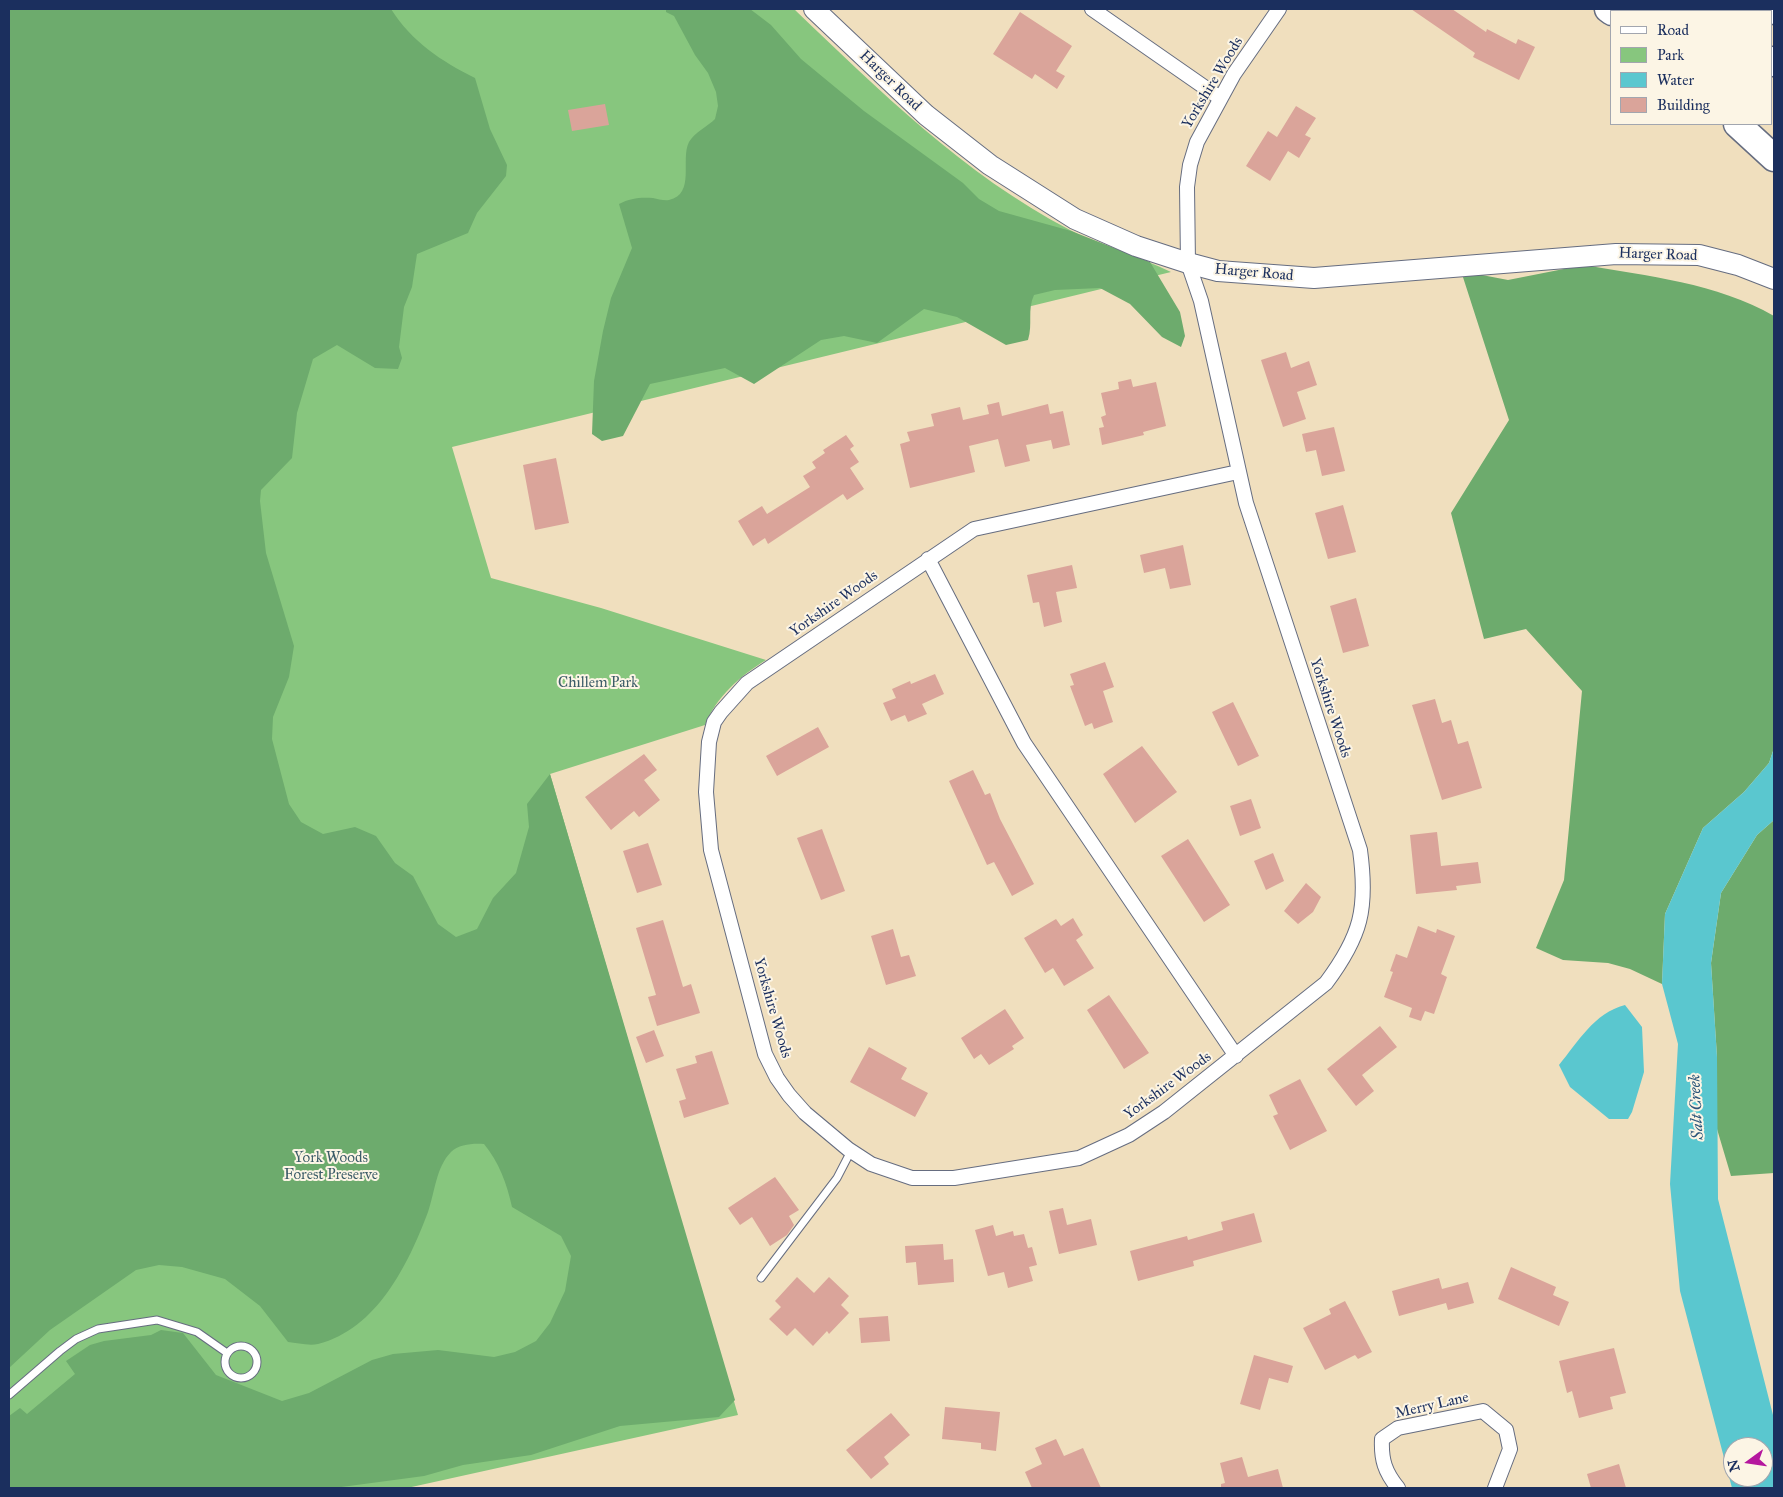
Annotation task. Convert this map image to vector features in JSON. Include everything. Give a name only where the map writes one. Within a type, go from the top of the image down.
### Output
[{"type":"highway","points":[[1738,125],[1774,158]]},
{"type":"street","name":"Harger Road","points":[[814,9],[926,116],[990,166],[1075,219],[1136,246],[1188,264],[1218,271],[1314,278],[1616,254],[1699,255],[1738,265],[1774,279]]},
{"type":"street","points":[[1092,9],[1220,98]]},
{"type":"street","name":"Yorkshire Woods","points":[[1238,472],[974,529],[928,558],[747,683],[714,722],[709,742],[706,792],[711,850],[765,1054],[777,1078],[789,1095],[805,1112],[851,1151],[871,1164],[912,1178],[954,1178],[1079,1158],[1129,1135],[1164,1112],[1326,983],[1342,961],[1355,937],[1364,895],[1360,850],[1249,513],[1238,472],[1201,301],[1188,264],[1186,205],[1190,165],[1197,142],[1220,98],[1279,9]]},
{"type":"street","name":"Yorkshire Woods","points":[[928,558],[1024,743],[1236,1056]]},
{"type":"street","name":"Merry Lane","points":[[1398,1488],[1389,1476],[1381,1458],[1382,1440],[1398,1428],[1483,1410],[1506,1430],[1510,1449],[1495,1488]]},
{"type":"lane","points":[[761,1278],[837,1178],[851,1151]]},
{"type":"lane","points":[[9,1395],[65,1347],[98,1328],[157,1320],[197,1332],[227,1353]]},
{"type":"lane","points":[[245,1346],[251,1350],[256,1360],[253,1371],[241,1377],[230,1373],[225,1360],[227,1353],[237,1347],[245,1346]]},
{"type":"green space","name":"York Woods Forest Preserve","points":[[9,9],[794,9],[924,129],[994,183],[1031,208],[1070,230],[1171,272],[452,447],[491,578],[601,608],[766,660],[730,688],[716,705],[705,725],[550,774],[738,1415],[407,1488],[9,1488]]},
{"type":"green space","name":"York Woods Forest Preserve","points":[[9,9],[391,9],[399,21],[418,41],[450,65],[475,78],[490,129],[507,165],[506,176],[477,213],[468,233],[417,254],[412,287],[404,307],[399,347],[402,358],[398,369],[375,368],[337,345],[313,359],[297,413],[292,458],[261,490],[260,501],[266,553],[294,646],[289,677],[273,717],[272,739],[289,804],[301,822],[323,834],[355,827],[376,836],[395,863],[413,876],[438,924],[456,937],[477,929],[493,898],[516,873],[529,827],[527,804],[550,774],[735,1400],[719,1417],[620,1426],[531,1455],[463,1465],[424,1476],[334,1488],[9,1488],[9,1416],[20,1408],[27,1414],[75,1374],[66,1361],[90,1345],[104,1341],[151,1335],[161,1330],[183,1333],[216,1375],[282,1401],[309,1393],[372,1360],[393,1354],[438,1350],[494,1357],[515,1352],[536,1341],[550,1323],[565,1291],[571,1256],[561,1236],[512,1207],[502,1174],[484,1144],[467,1145],[454,1149],[442,1165],[420,1232],[411,1253],[388,1292],[373,1310],[339,1336],[314,1345],[288,1342],[260,1306],[225,1279],[182,1267],[159,1265],[136,1270],[50,1330],[9,1368]]},
{"type":"green space","points":[[666,9],[750,9],[771,25],[801,59],[864,111],[963,183],[979,199],[999,211],[1071,231],[1150,262],[1180,312],[1185,336],[1181,347],[1162,337],[1130,304],[1100,288],[1055,290],[1034,295],[1031,306],[1028,340],[1006,345],[957,317],[924,309],[877,343],[844,336],[821,340],[754,384],[725,368],[650,384],[623,436],[602,441],[592,434],[594,381],[611,298],[632,248],[619,204],[636,198],[669,200],[677,196],[682,191],[685,183],[686,157],[689,142],[715,119],[718,106],[716,92],[708,73],[695,55],[674,16],[666,12]]},
{"type":"green space","points":[[1584,265],[1657,277],[1705,288],[1752,305],[1774,316],[1774,748],[1769,763],[1744,792],[1703,828],[1665,914],[1662,984],[1630,969],[1608,963],[1563,960],[1536,948],[1564,880],[1582,691],[1526,629],[1484,639],[1451,513],[1509,420],[1461,271],[1508,280]]},
{"type":"green space","points":[[1774,820],[1774,1173],[1731,1176],[1717,1129],[1717,1057],[1711,963],[1721,893],[1757,835]]},
{"type":"water","name":"Salt Creek","points":[[1774,748],[1774,820],[1757,835],[1721,893],[1711,963],[1717,1057],[1718,1199],[1773,1415],[1774,1488],[1732,1488],[1773,1487],[1773,1437],[1723,1437],[1723,1454],[1680,1291],[1670,1184],[1678,1044],[1662,984],[1665,914],[1703,828],[1744,792],[1769,763]]},
{"type":"water","points":[[1625,1005],[1642,1027],[1644,1072],[1632,1112],[1628,1119],[1609,1119],[1570,1087],[1559,1065],[1596,1021],[1614,1009]]},
{"type":"building","points":[[1411,9],[1452,9],[1486,32],[1487,29],[1516,44],[1518,39],[1535,47],[1519,80],[1473,57],[1475,53]]},
{"type":"building","points":[[1020,12],[1072,46],[1056,71],[1065,76],[1057,89],[1035,74],[1032,79],[993,54]]},
{"type":"building","points":[[605,104],[609,125],[572,131],[568,110]]},
{"type":"building","points":[[1296,106],[1316,118],[1305,135],[1311,138],[1299,158],[1288,151],[1270,181],[1246,166],[1268,131],[1277,137]]},
{"type":"building","points":[[1286,352],[1291,368],[1309,361],[1317,385],[1297,392],[1306,419],[1283,427],[1261,360]]},
{"type":"building","points":[[1131,379],[1133,387],[1156,382],[1166,426],[1143,432],[1144,435],[1102,445],[1099,428],[1104,427],[1101,417],[1106,415],[1101,393],[1119,389],[1118,382]]},
{"type":"building","points":[[999,402],[1002,416],[1048,404],[1050,414],[1063,411],[1070,445],[1053,449],[1051,440],[1026,445],[1030,461],[1005,467],[998,439],[969,446],[975,472],[910,488],[900,444],[910,441],[907,432],[934,426],[931,414],[960,407],[963,420],[989,414],[987,405]]},
{"type":"building","points":[[1334,427],[1345,471],[1322,476],[1316,450],[1306,452],[1302,434]]},
{"type":"building","points":[[846,435],[854,446],[850,449],[859,462],[850,468],[864,489],[847,500],[843,494],[768,544],[765,538],[753,546],[738,521],[762,506],[767,514],[810,487],[803,476],[816,468],[812,462],[825,453],[823,450]]},
{"type":"building","points":[[556,458],[569,523],[535,530],[523,465]]},
{"type":"building","points":[[1343,505],[1356,552],[1328,559],[1315,513]]},
{"type":"building","points":[[1183,545],[1191,585],[1170,589],[1165,568],[1144,573],[1140,555]]},
{"type":"building","points":[[1072,565],[1077,588],[1056,592],[1062,622],[1044,627],[1039,602],[1033,603],[1027,575]]},
{"type":"building","points":[[1356,598],[1369,646],[1343,653],[1330,606]]},
{"type":"building","points":[[1105,662],[1114,687],[1103,691],[1113,722],[1094,729],[1092,723],[1085,726],[1070,686],[1074,685],[1070,674]]},
{"type":"building","points":[[935,674],[944,694],[922,704],[927,714],[908,722],[905,715],[891,721],[883,703],[896,698],[892,689],[910,681],[911,684]]},
{"type":"building","points":[[1435,699],[1442,723],[1451,720],[1458,744],[1468,741],[1482,788],[1442,800],[1412,705]]},
{"type":"building","points":[[1233,702],[1259,756],[1238,766],[1212,712]]},
{"type":"building","points":[[818,727],[829,747],[777,776],[766,756]]},
{"type":"building","points":[[1142,746],[1177,792],[1135,823],[1103,774]]},
{"type":"building","points":[[644,754],[657,770],[644,780],[660,800],[639,817],[634,811],[611,830],[585,797]]},
{"type":"building","points":[[973,770],[985,795],[990,793],[1000,819],[1034,884],[1012,896],[994,862],[987,865],[949,781]]},
{"type":"building","points":[[1251,799],[1261,828],[1240,836],[1230,806]]},
{"type":"building","points":[[822,829],[845,891],[821,900],[797,838]]},
{"type":"building","points":[[1437,832],[1441,866],[1478,862],[1481,883],[1456,886],[1457,890],[1416,894],[1410,835]]},
{"type":"building","points":[[1188,839],[1230,905],[1204,922],[1161,856]]},
{"type":"building","points":[[648,843],[662,885],[637,893],[623,851]]},
{"type":"building","points":[[1273,853],[1284,881],[1266,890],[1254,861]]},
{"type":"building","points":[[1306,883],[1321,897],[1313,912],[1298,924],[1284,911]]},
{"type":"building","points":[[1073,918],[1083,935],[1076,940],[1094,968],[1064,986],[1053,968],[1045,973],[1024,938],[1056,919],[1061,926]]},
{"type":"building","points":[[663,920],[683,987],[691,984],[700,1013],[657,1026],[648,997],[656,995],[636,928]]},
{"type":"building","points":[[1418,926],[1436,933],[1437,929],[1455,936],[1441,974],[1447,977],[1434,1014],[1425,1011],[1421,1021],[1409,1017],[1412,1008],[1384,997],[1393,972],[1390,971],[1396,954],[1407,958]]},
{"type":"building","points":[[893,929],[901,957],[909,955],[916,976],[886,985],[871,936]]},
{"type":"building","points":[[1109,995],[1149,1053],[1124,1069],[1087,1010]]},
{"type":"building","points":[[1005,1009],[1024,1038],[1012,1046],[1014,1049],[989,1065],[981,1054],[974,1059],[961,1038]]},
{"type":"building","points":[[1380,1026],[1397,1047],[1362,1075],[1374,1091],[1356,1106],[1327,1069]]},
{"type":"building","points":[[654,1030],[664,1056],[646,1063],[636,1037]]},
{"type":"building","points":[[869,1047],[907,1068],[901,1079],[928,1093],[915,1117],[850,1082]]},
{"type":"building","points":[[712,1051],[729,1104],[684,1118],[679,1101],[686,1099],[676,1069],[697,1063],[695,1056]]},
{"type":"building","points":[[1300,1079],[1327,1131],[1290,1150],[1273,1116],[1278,1114],[1269,1095]]},
{"type":"building","points":[[775,1177],[799,1210],[789,1216],[794,1225],[787,1235],[770,1246],[752,1217],[740,1225],[728,1208]]},
{"type":"building","points":[[1063,1208],[1067,1225],[1091,1219],[1097,1245],[1059,1254],[1049,1211]]},
{"type":"building","points":[[1254,1213],[1262,1242],[1193,1261],[1194,1266],[1138,1281],[1130,1251],[1187,1236],[1188,1240],[1223,1230],[1221,1222]]},
{"type":"building","points":[[993,1225],[996,1236],[1013,1231],[1014,1236],[1024,1234],[1028,1248],[1032,1247],[1037,1265],[1029,1267],[1033,1281],[1008,1288],[1004,1272],[988,1276],[975,1230]]},
{"type":"building","points":[[943,1244],[944,1260],[953,1259],[954,1282],[918,1285],[916,1262],[906,1263],[905,1246]]},
{"type":"building","points":[[1511,1267],[1556,1287],[1553,1295],[1569,1302],[1559,1326],[1498,1299]]},
{"type":"building","points":[[797,1277],[814,1293],[829,1277],[849,1296],[841,1305],[849,1313],[829,1334],[827,1331],[813,1346],[795,1328],[787,1336],[769,1319],[781,1307],[775,1301]]},
{"type":"building","points":[[1439,1278],[1442,1289],[1468,1282],[1474,1303],[1448,1310],[1446,1303],[1399,1316],[1392,1291]]},
{"type":"building","points":[[1345,1301],[1372,1352],[1358,1359],[1355,1355],[1325,1370],[1303,1328],[1331,1314],[1329,1309]]},
{"type":"building","points":[[888,1316],[890,1341],[861,1343],[859,1318]]},
{"type":"building","points":[[1614,1348],[1626,1393],[1610,1397],[1613,1409],[1579,1418],[1572,1391],[1567,1393],[1559,1361]]},
{"type":"building","points":[[1254,1355],[1293,1366],[1288,1383],[1269,1378],[1260,1410],[1240,1404]]},
{"type":"building","points":[[945,1407],[1000,1412],[996,1451],[981,1449],[981,1443],[942,1439]]},
{"type":"building","points":[[891,1413],[910,1435],[884,1457],[889,1464],[871,1479],[846,1450]]},
{"type":"building","points":[[1056,1439],[1064,1456],[1083,1448],[1101,1488],[1032,1488],[1025,1472],[1042,1464],[1035,1448]]},
{"type":"building","points":[[1242,1457],[1248,1477],[1278,1469],[1283,1488],[1221,1488],[1221,1484],[1225,1483],[1220,1463]]},
{"type":"building","points":[[1619,1464],[1626,1488],[1591,1488],[1587,1474]]},
{"type":"park label","name":"Chillem Park","points":[[598,683]]}]
